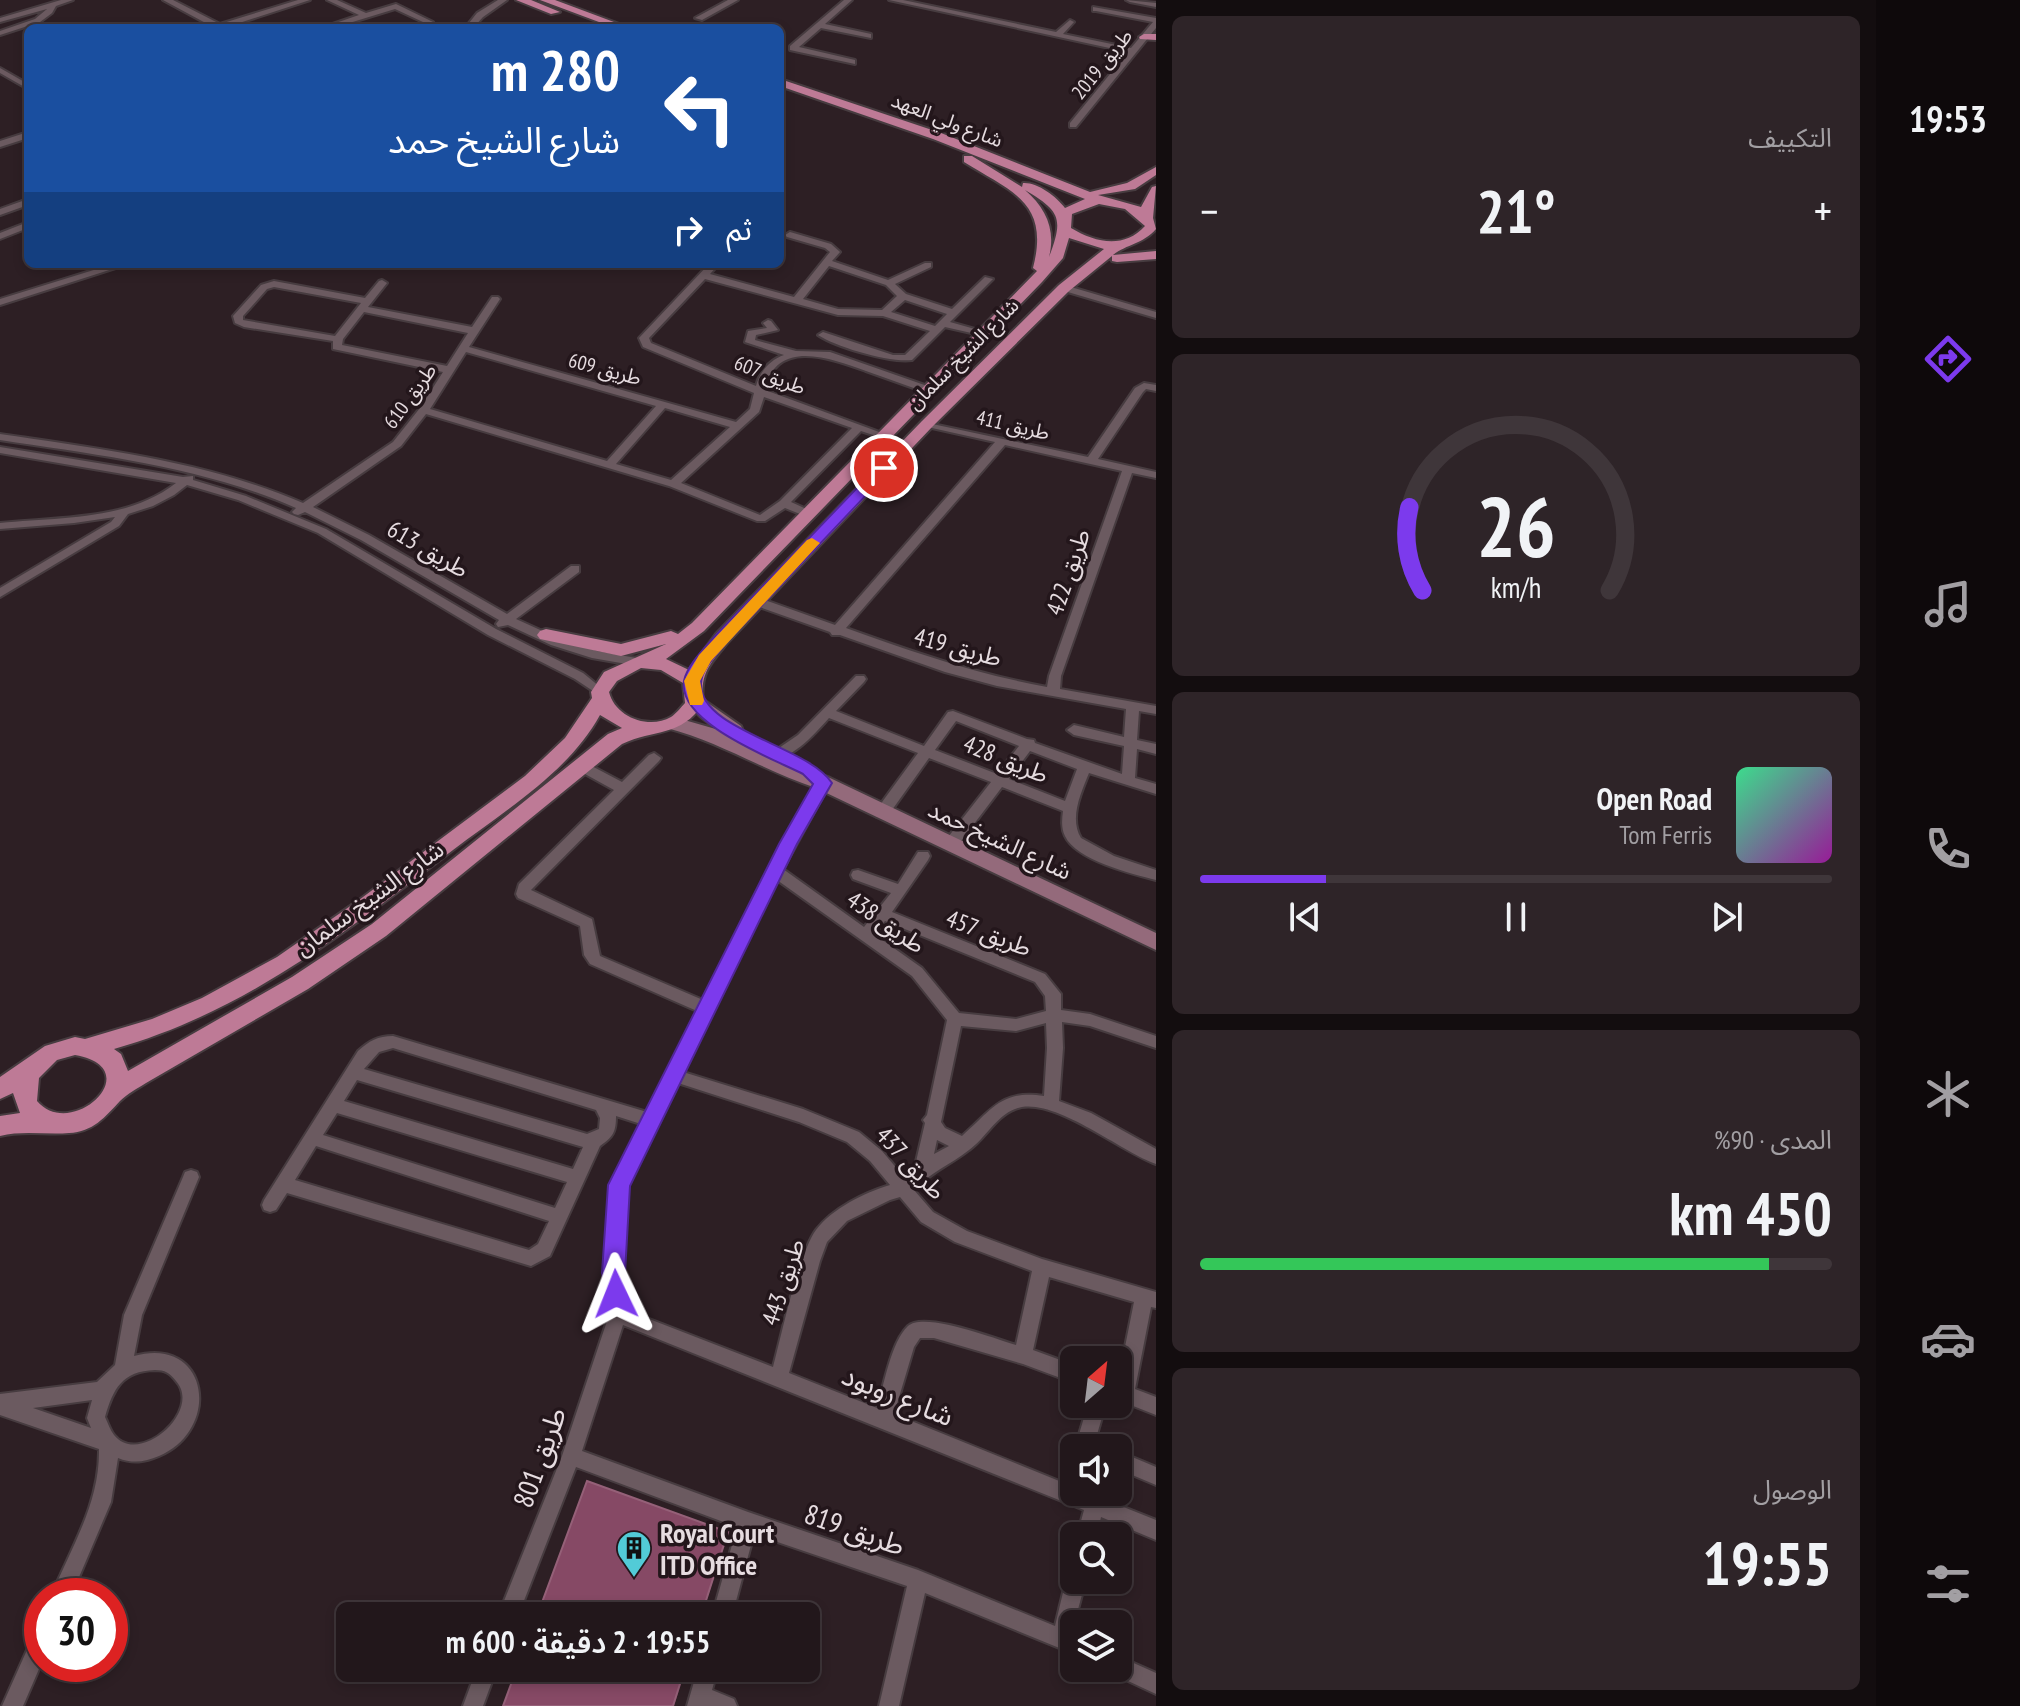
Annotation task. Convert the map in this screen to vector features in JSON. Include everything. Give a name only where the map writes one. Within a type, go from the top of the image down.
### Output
[{"type":"main road","points":[[521,0],[589,24]]},
{"type":"main road","points":[[545,0],[614,24]]},
{"type":"main road","name":"شارع ولي العهد","points":[[784,83],[937,136],[1052,184],[1124,204],[1152,224]]},
{"type":"main road","name":"شارع ولي العهد","points":[[784,93],[968,159],[1032,188],[1054,202],[1064,222],[1088,242],[1156,248]]},
{"type":"main road","points":[[968,159],[1017,190],[1038,209],[1048,238],[1037,279]]},
{"type":"main road","points":[[1052,184],[1102,192],[1131,186],[1156,169]]},
{"type":"main road","points":[[1064,222],[1075,206],[1131,192],[1156,169]]},
{"type":"main road","points":[[1152,224],[1148,205],[1156,190]]},
{"type":"main road","name":"شارع الشيخ سلمان","points":[[642,661],[669,651],[718,607],[985,335],[1056,258],[1064,222]]},
{"type":"main road","name":"شارع الشيخ سلمان","points":[[694,691],[704,659],[755,601],[927,424],[1080,272],[1122,246],[1144,237],[1152,224]]},
{"type":"main road","points":[[1080,272],[1119,257],[1156,255]]},
{"type":"main road","points":[[546,635],[595,647],[634,649],[670,637],[692,619],[718,607]]},
{"type":"main road","points":[[642,661],[680,670],[694,691],[687,714],[674,723],[640,728],[604,711],[599,696],[613,672],[642,661]]},
{"type":"main road","name":"شارع الشيخ سلمان","points":[[90,1046],[152,1031],[227,996],[309,946],[398,882],[561,754],[591,719],[599,696]]},
{"type":"main road","name":"شارع الشيخ سلمان","points":[[115,1092],[300,983],[379,930],[615,739],[640,728]]},
{"type":"main road","points":[[0,1089],[59,1049],[90,1046],[106,1052],[116,1063],[119,1077],[115,1092],[95,1114],[71,1123],[12,1123],[0,1126]]},
{"type":"main road","points":[[32,1069],[24,1083],[23,1097],[29,1110],[40,1119],[55,1124]]},
{"type":"street","points":[[0,20],[69,0]]},
{"type":"street","points":[[167,0],[212,24]]},
{"type":"street","points":[[228,24],[306,0]]},
{"type":"street","points":[[331,0],[365,15]]},
{"type":"street","points":[[472,24],[503,0]]},
{"type":"street","points":[[699,18],[734,0]]},
{"type":"street","points":[[848,0],[794,49],[852,62]]},
{"type":"street","points":[[893,0],[928,4],[1133,51]]},
{"type":"street","points":[[1130,0],[1156,5]]},
{"type":"street","points":[[28,24],[37,21],[53,5]]},
{"type":"street","points":[[337,24],[402,6],[429,22],[425,24]]},
{"type":"street","points":[[1096,9],[1156,22]]},
{"type":"street","points":[[1058,35],[1070,22]]},
{"type":"street","name":"طريق 2019","points":[[1073,125],[1133,51],[1150,37],[1156,22]]},
{"type":"street","points":[[0,33],[24,25]]},
{"type":"street","points":[[819,25],[868,36]]},
{"type":"street","points":[[0,70],[24,85]]},
{"type":"street","points":[[0,144],[24,136]]},
{"type":"street","points":[[0,212],[24,203]]},
{"type":"street","points":[[0,246],[3,240],[0,236],[24,227]]},
{"type":"street","points":[[790,235],[833,248],[835,252],[797,300]]},
{"type":"street","points":[[825,262],[889,283],[903,296],[954,313]]},
{"type":"street","points":[[889,283],[928,265]]},
{"type":"street","points":[[0,302],[110,268]]},
{"type":"street","points":[[702,275],[710,268]]},
{"type":"street","points":[[702,275],[838,312],[884,313],[985,335]]},
{"type":"street","name":"طريق 607","points":[[702,275],[644,338],[644,342],[651,348],[761,392],[885,436]]},
{"type":"street","points":[[823,335],[900,359],[908,358],[988,279]]},
{"type":"street","points":[[382,283],[338,339],[337,347],[450,370]]},
{"type":"street","points":[[338,339],[244,324],[238,321],[238,316],[264,287],[274,284],[475,331]]},
{"type":"street","points":[[1064,288],[1156,315]]},
{"type":"street","points":[[884,313],[903,296]]},
{"type":"street","name":"طريق 610","points":[[290,517],[390,452],[424,410],[495,299]]},
{"type":"street","points":[[810,352],[838,312]]},
{"type":"street","points":[[768,323],[773,330],[751,333],[750,342],[794,354]]},
{"type":"street","name":"طريق 609","points":[[465,349],[736,425]]},
{"type":"street","points":[[673,484],[755,410],[762,381],[768,371],[786,356],[810,352],[826,354],[929,390]]},
{"type":"street","points":[[1091,461],[1139,390],[1154,387]]},
{"type":"street","points":[[609,465],[663,404]]},
{"type":"street","points":[[424,410],[673,484],[761,519],[784,503],[859,427]]},
{"type":"street","name":"طريق 411","points":[[927,424],[1156,475]]},
{"type":"street","name":"طريق 613","points":[[0,437],[196,471],[305,508],[338,523],[509,620],[582,652],[607,659],[642,661]]},
{"type":"street","points":[[836,632],[1002,441]]},
{"type":"street","points":[[841,444],[866,454]]},
{"type":"street","name":"طريق 613","points":[[0,450],[186,481],[290,517],[322,531],[492,632],[579,676],[599,696]]},
{"type":"street","name":"طريق 422","points":[[1053,691],[1055,676],[1128,469]]},
{"type":"street","points":[[0,526],[124,512],[165,497],[196,471]]},
{"type":"street","points":[[784,503],[809,514]]},
{"type":"street","points":[[0,593],[119,522],[124,512]]},
{"type":"street","points":[[492,632],[575,569]]},
{"type":"street","name":"طريق 419","points":[[755,601],[836,632],[949,669],[997,682],[1156,710]]},
{"type":"street","points":[[757,755],[779,755],[803,738],[860,679]]},
{"type":"street","name":"شارع الشيخ حمد","points":[[694,691],[704,711],[725,727],[810,770],[823,783]]},
{"type":"street","points":[[1128,780],[1128,743],[1133,706]]},
{"type":"street","name":"طريق 428","points":[[828,713],[1070,808]]},
{"type":"street","points":[[925,751],[953,715],[1084,767],[1156,789]]},
{"type":"street","name":"شارع الشيخ حمد","points":[[674,723],[707,731],[800,777],[823,783],[1156,942]]},
{"type":"street","points":[[1074,730],[1156,749]]},
{"type":"street","points":[[950,845],[1029,743]]},
{"type":"street","name":"طريق 428","points":[[882,813],[925,751]]},
{"type":"street","points":[[654,758],[524,888],[523,894],[587,923],[591,955],[595,960],[707,1009]]},
{"type":"street","points":[[581,766],[623,789]]},
{"type":"street","points":[[1084,767],[1070,808],[1069,832],[1074,841],[1119,864],[1156,875]]},
{"type":"street","points":[[618,1315],[614,1273],[619,1185],[823,783]]},
{"type":"street","points":[[866,934],[901,891],[923,856]]},
{"type":"street","name":"طريق 438","points":[[776,872],[800,892],[866,934],[917,972],[955,1019]]},
{"type":"street","points":[[858,875],[901,891]]},
{"type":"street","name":"طريق 457","points":[[883,914],[1040,978],[1053,994],[1051,1104]]},
{"type":"street","points":[[923,1169],[955,1019],[1016,1025],[1054,1015],[1090,1020],[1156,1042]]},
{"type":"street","points":[[270,1205],[375,1044],[393,1042],[651,1120]]},
{"type":"street","points":[[355,1073],[446,1102],[594,1141]]},
{"type":"street","name":"طريق 437","points":[[676,1076],[835,1128],[853,1137],[876,1156],[927,1217],[961,1237],[1042,1267],[1150,1298]]},
{"type":"street","name":"طريق 443","points":[[779,1378],[811,1261],[821,1237],[841,1216],[887,1193],[904,1189],[923,1169],[964,1145],[1010,1103],[1023,1099],[1051,1104]]},
{"type":"street","points":[[283,1184],[531,1258],[544,1250],[594,1141],[607,1132],[608,1117],[600,1103]]},
{"type":"street","points":[[1051,1104],[1156,1157]]},
{"type":"street","points":[[334,1105],[577,1178]]},
{"type":"street","points":[[931,1120],[939,1133],[964,1145]]},
{"type":"street","points":[[312,1138],[559,1217]]},
{"type":"street","points":[[123,1369],[133,1315],[191,1177]]},
{"type":"street","points":[[1023,1355],[1042,1267]]},
{"type":"street","points":[[1132,1356],[1150,1298]]},
{"type":"street","name":"شارع روبود","points":[[618,1315],[1060,1486]]},
{"type":"street","name":"طريق 801","points":[[514,1602],[571,1456],[618,1315]]},
{"type":"street","points":[[883,1419],[906,1343],[916,1330],[934,1330],[1060,1369]]},
{"type":"street","points":[[0,1404],[108,1443],[131,1453],[158,1448],[180,1431],[192,1406],[189,1382],[173,1365],[149,1360],[123,1369],[104,1388],[96,1418],[108,1443],[111,1467],[101,1506],[69,1578]]},
{"type":"street","points":[[0,1404],[104,1388]]},
{"type":"street","points":[[1132,1396],[1156,1406]]},
{"type":"street","name":"طريق 819","points":[[571,1456],[748,1522],[918,1580],[1060,1638]]},
{"type":"street","points":[[1132,1466],[1156,1476]]},
{"type":"street","name":"شارع روبود","points":[[1097,1506],[1156,1530]]},
{"type":"street","points":[[726,1602],[748,1522]]},
{"type":"street","points":[[889,1706],[918,1580]]},
{"type":"street","points":[[1132,1673],[1156,1684]]},
{"type":"street","points":[[12,1706],[24,1679]]},
{"type":"street","points":[[473,1706],[482,1682]]},
{"type":"street","points":[[698,1701],[727,1706]]},
{"type":"building","name":"Royal Court ITD Office","points":[[587,1481],[728,1532],[706,1602],[542,1602]]},
{"type":"building","points":[[512,1682],[681,1682],[673,1706],[503,1706]]},
{"type":"slow traffic","points":[[696,701],[692,681],[704,659],[812,543]]},
{"type":"place","name":"Royal Court ITD Office","points":[[634,1579]]},
{"type":"route","points":[[616,1294],[614,1273],[619,1185],[676,1076],[788,844],[823,783],[810,770],[725,727],[704,711],[695,700],[692,681],[704,659],[755,601],[884,468]]}]
